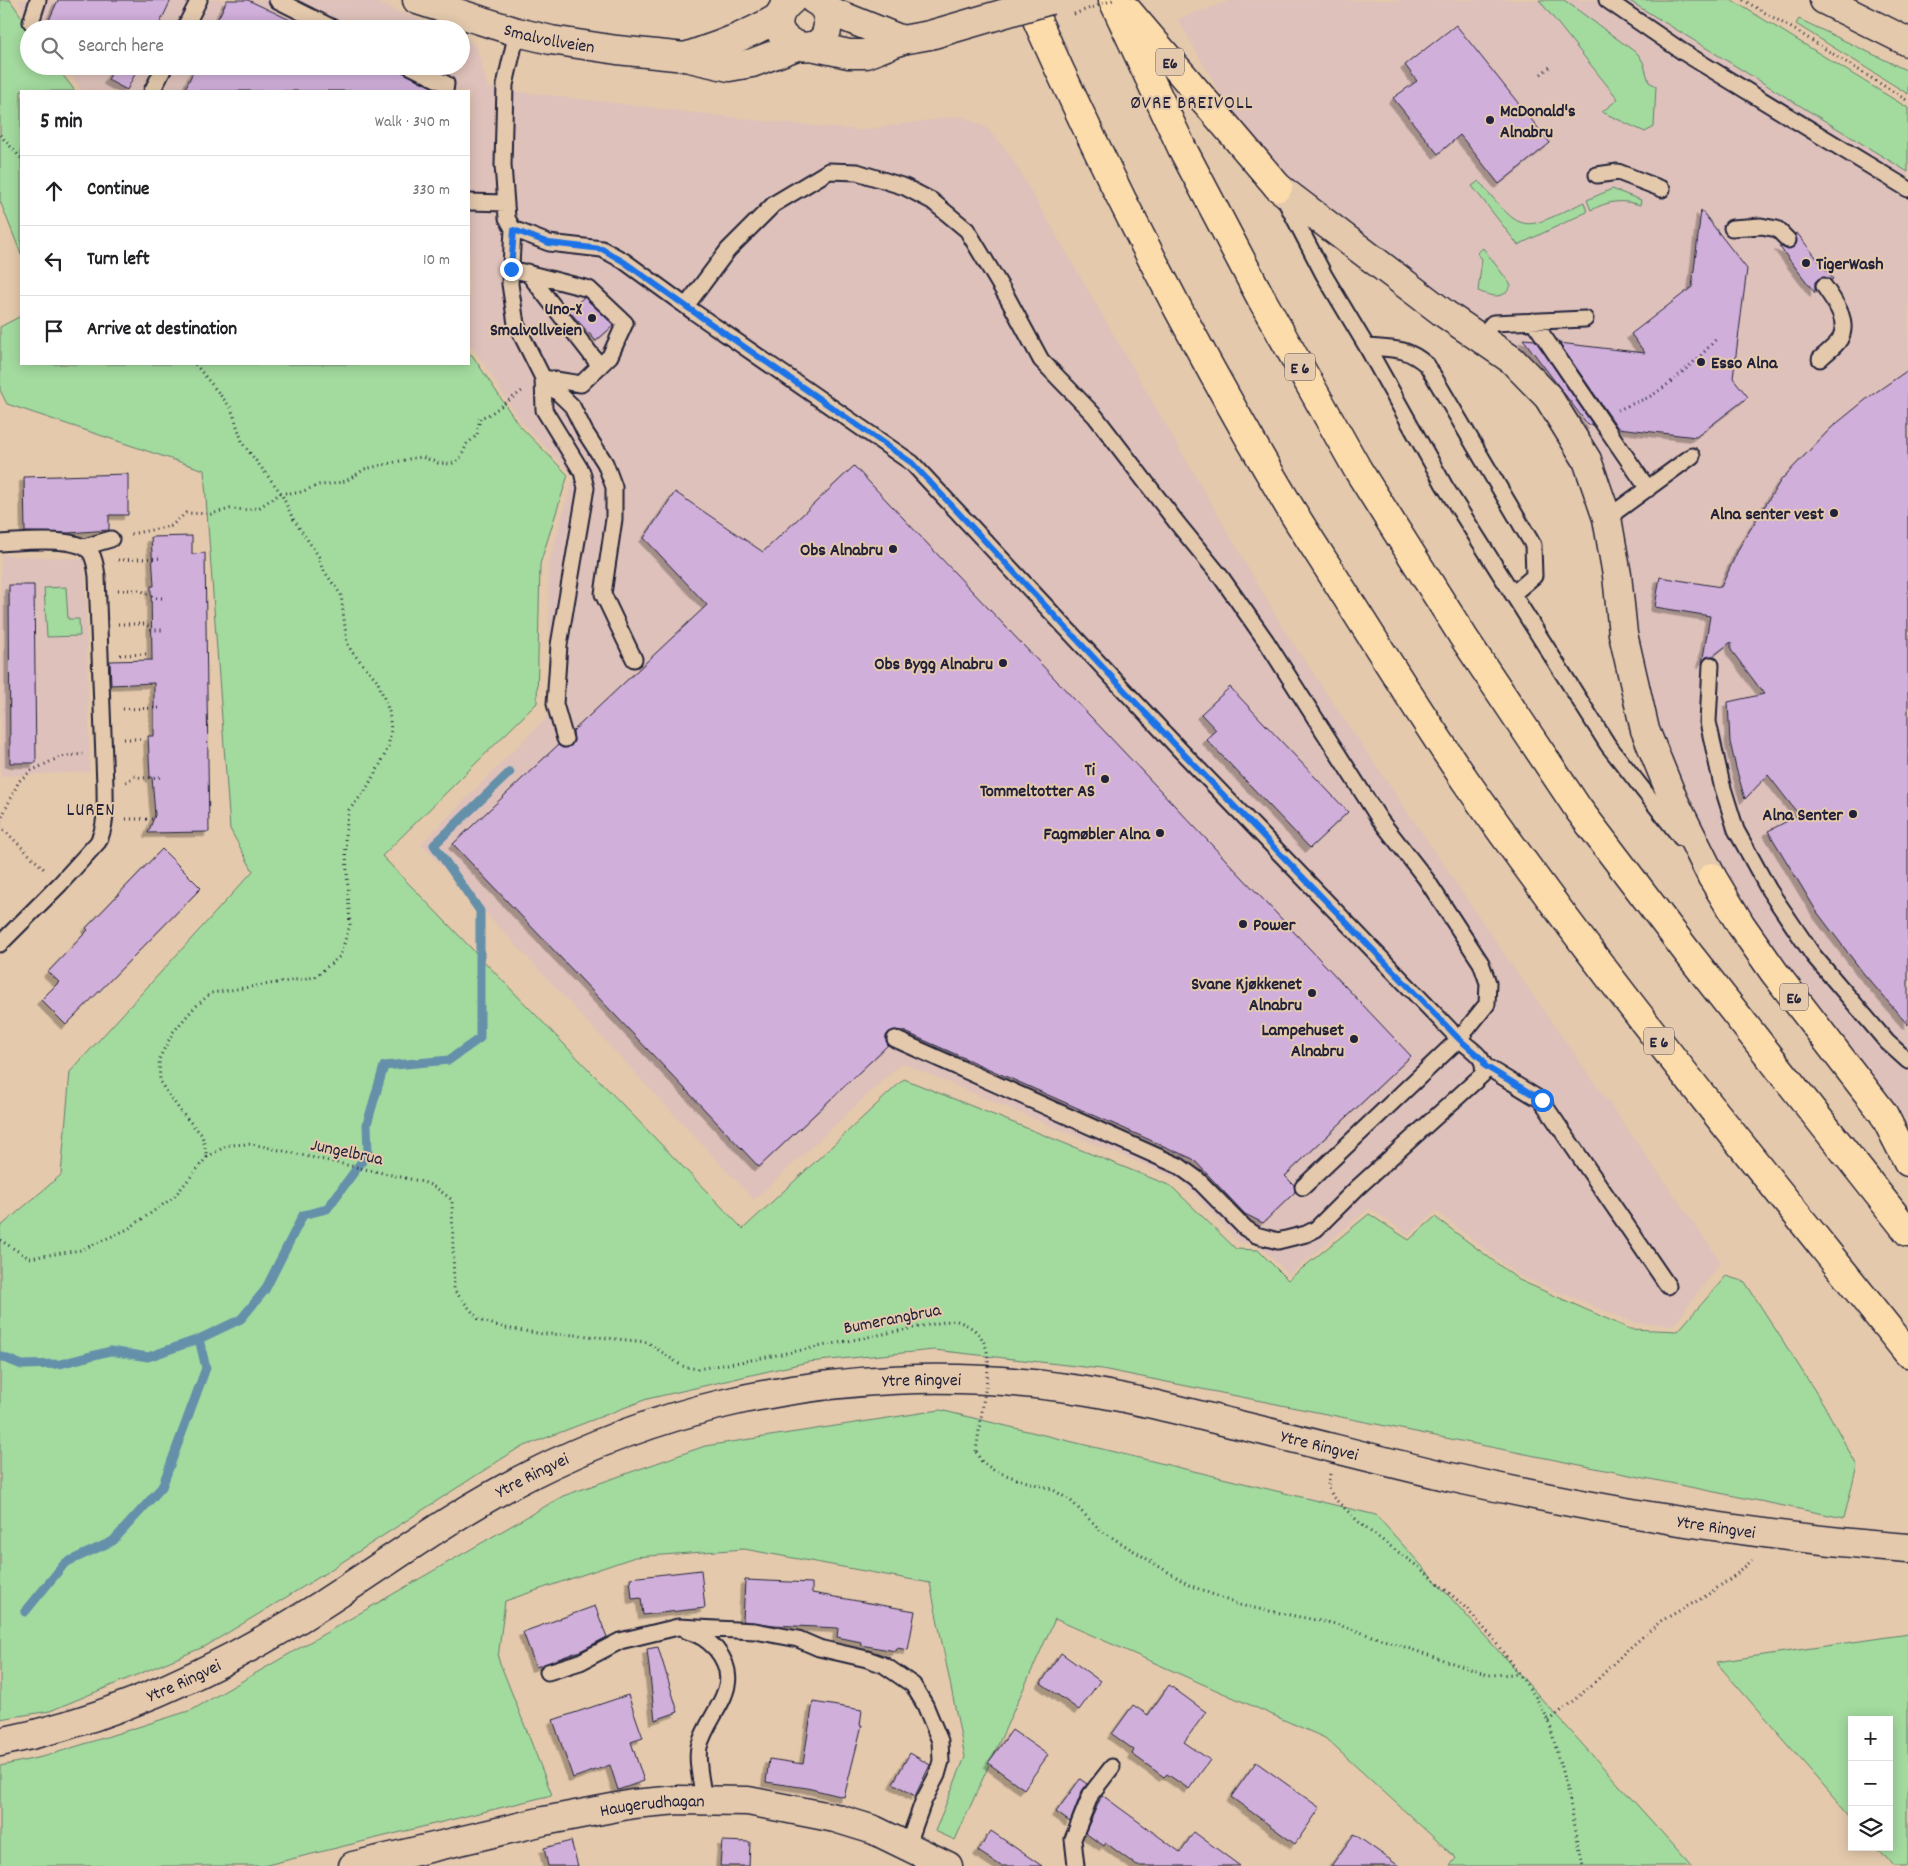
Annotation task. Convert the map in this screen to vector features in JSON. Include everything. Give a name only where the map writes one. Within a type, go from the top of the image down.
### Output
[{"type":"highway","name":"E 6","points":[[1028,0],[1092,139],[1191,333],[1290,508],[1392,672],[1516,852],[1638,1014],[1908,1353]]},
{"type":"highway","name":"E 6","points":[[1112,0],[1182,148],[1261,298],[1358,470],[1464,638],[1579,810],[1688,953],[1908,1232]]},
{"type":"highway","name":"E6","points":[[1119,0],[1278,187]]},
{"type":"highway","name":"E6","points":[[1712,877],[1741,925],[1774,972],[1883,1113],[1908,1162]]},
{"type":"street","name":"Smalvollveien","points":[[417,0],[517,32],[551,40],[617,50],[685,57],[728,67],[752,64],[819,42],[825,35],[828,17],[819,3]]},
{"type":"street","name":"Smalvollveien","points":[[785,6],[780,32],[784,38],[804,46],[849,54],[866,54],[902,40],[930,35],[1050,0]]},
{"type":"street","points":[[1824,0],[1908,42]]},
{"type":"street","name":"Smalvollveien","points":[[819,3],[902,40]]},
{"type":"street","name":"Smalvollveien","points":[[685,57],[761,28],[785,6]]},
{"type":"street","points":[[1278,187],[1445,314],[1512,360],[1548,397],[1587,460],[1607,518],[1617,575],[1624,634],[1645,730],[1674,801],[1712,877]]},
{"type":"street","name":"Ytre Ringvei","points":[[0,1742],[89,1718],[157,1692],[204,1671],[286,1627],[451,1520],[526,1477],[591,1447],[642,1427],[725,1403],[770,1394],[828,1386],[935,1379],[1018,1382],[1067,1388],[1169,1408],[1441,1474],[1558,1500],[1745,1530],[1902,1548]]},
{"type":"street","name":"Haugerudhagan","points":[[353,1866],[562,1817],[633,1804],[678,1800],[748,1801],[835,1818],[874,1830],[948,1866]]},
{"type":"lane","points":[[32,20],[38,0]]},
{"type":"lane","points":[[189,20],[199,0]]},
{"type":"lane","points":[[278,0],[317,20]]},
{"type":"lane","points":[[1607,0],[1683,52],[1908,189]]},
{"type":"lane","points":[[517,32],[505,85],[503,165],[507,218],[514,230],[510,284],[516,324],[543,378],[572,406],[585,432],[605,463],[614,487],[614,519],[603,594],[634,659]]},
{"type":"lane","points":[[153,90],[160,75]]},
{"type":"lane","points":[[428,75],[446,84],[445,90]]},
{"type":"lane","points":[[690,309],[728,250],[774,204],[830,171],[857,172],[905,187],[932,201],[967,230],[1007,297],[1041,360],[1095,416],[1177,524],[1222,577],[1266,641],[1380,820],[1426,879],[1481,963],[1488,983],[1487,1004],[1459,1039],[1303,1187]]},
{"type":"lane","points":[[1597,175],[1618,172],[1662,189]]},
{"type":"lane","name":"E6","points":[[1278,187],[1324,275],[1367,347],[1444,485],[1608,745],[1712,877]]},
{"type":"lane","points":[[470,202],[505,203]]},
{"type":"lane","points":[[1732,228],[1761,226],[1777,229],[1788,240]]},
{"type":"lane","points":[[514,230],[549,243],[602,249],[624,262],[912,463],[1181,751],[1459,1039],[1483,1060],[1485,1066],[1482,1075],[1357,1188],[1316,1229],[1288,1240],[1278,1241],[1266,1239],[1245,1228],[1197,1180],[1179,1166],[894,1039]]},
{"type":"lane","points":[[511,269],[589,289],[625,323],[610,356],[581,384],[543,378]]},
{"type":"lane","points":[[527,272],[600,366]]},
{"type":"lane","points":[[1820,359],[1840,340],[1844,324],[1839,309],[1824,286]]},
{"type":"lane","points":[[1481,337],[1493,323],[1585,319]]},
{"type":"lane","points":[[1533,321],[1648,489]]},
{"type":"lane","points":[[1367,347],[1402,350],[1415,354],[1427,364],[1533,545],[1534,576],[1513,594]]},
{"type":"lane","points":[[543,378],[544,410],[582,472],[586,488],[559,646],[555,704],[565,739]]},
{"type":"lane","points":[[1607,518],[1692,456]]},
{"type":"lane","points":[[84,547],[111,539]]},
{"type":"lane","points":[[0,543],[38,541],[76,544],[84,547],[91,554],[94,561],[98,590],[105,781],[104,819],[102,835],[98,842],[60,884],[0,944]]},
{"type":"lane","points":[[1711,665],[1708,722],[1722,785],[1736,830],[1769,890],[1813,955],[1887,1042],[1908,1061]]},
{"type":"lane","points":[[1485,1066],[1542,1100],[1668,1286]]},
{"type":"lane","points":[[548,1672],[580,1662],[620,1641],[678,1627],[755,1631],[798,1639],[820,1648],[884,1665],[913,1684],[925,1705],[940,1741],[941,1761],[923,1802],[907,1847]]},
{"type":"lane","points":[[672,1629],[690,1632],[709,1641],[720,1654],[726,1668],[728,1683],[724,1699],[703,1734],[699,1750],[704,1800]]},
{"type":"lane","points":[[1076,1866],[1073,1839],[1091,1794],[1112,1767]]},
{"type":"path","points":[[1743,0],[1795,30],[1908,101]]},
{"type":"path","points":[[1541,74],[1551,66]]},
{"type":"path","points":[[0,136],[20,157]]},
{"type":"path","points":[[1599,417],[1647,398],[1660,390],[1717,338]]},
{"type":"path","points":[[0,1240],[29,1258],[81,1250],[128,1229],[174,1198],[207,1157],[202,1135],[180,1112],[160,1082],[159,1059],[173,1032],[210,993],[315,977],[340,956],[350,925],[345,836],[349,810],[364,791],[388,747],[391,730],[389,711],[377,680],[352,652],[347,643],[341,595],[338,588],[322,568],[319,557],[292,517],[281,493],[243,444],[231,408],[196,365]]},
{"type":"path","points":[[111,539],[171,526],[186,513],[210,514],[230,509],[248,510],[260,507],[281,493],[298,493],[319,484],[333,484],[346,481],[365,469],[413,458],[422,457],[438,463],[450,464],[456,462],[461,457],[467,444],[477,435],[480,418],[490,414],[543,378]]},
{"type":"path","points":[[94,561],[162,558]]},
{"type":"path","points":[[98,590],[140,590],[155,598],[165,598]]},
{"type":"path","points":[[99,625],[146,624],[152,630],[163,630]]},
{"type":"path","points":[[102,710],[162,708]]},
{"type":"path","points":[[0,820],[19,782],[31,771],[60,757],[104,754]]},
{"type":"path","points":[[105,781],[125,783],[135,776],[142,778],[163,777]]},
{"type":"path","points":[[104,819],[156,819]]},
{"type":"path","points":[[0,826],[33,860]]},
{"type":"path","name":"Jungelbrua","points":[[207,1157],[228,1145],[252,1144],[428,1183],[452,1200],[454,1290],[479,1320],[505,1328],[543,1334],[595,1336],[647,1342],[682,1366],[697,1369],[746,1361]]},
{"type":"path","name":"Bumerangbrua","points":[[746,1361],[954,1320],[968,1324],[977,1331],[984,1341],[988,1352],[989,1366],[976,1452],[982,1462],[995,1471],[1052,1489],[1071,1501],[1100,1530],[1189,1585],[1239,1605],[1336,1624],[1488,1675],[1517,1674]]},
{"type":"path","points":[[1331,1469],[1328,1486],[1333,1497],[1364,1526],[1421,1569],[1462,1604],[1491,1636],[1534,1696],[1549,1721],[1570,1802],[1583,1866]]},
{"type":"path","points":[[1549,1721],[1593,1684],[1625,1652],[1661,1621],[1706,1596],[1742,1570],[1754,1558]]},
{"type":"shaded area","points":[[17,0],[372,0],[422,20],[31,20]]},
{"type":"shaded area","points":[[1232,0],[1721,0],[1908,109],[1908,1123],[1717,877],[1626,684],[1585,497],[1559,442],[1528,392],[1497,361],[1318,226],[1293,181],[1262,154],[1223,99],[1178,19]]},
{"type":"shaded area","points":[[470,42],[477,48],[488,88],[764,121],[859,130],[961,116],[987,128],[1010,155],[1287,635],[1516,971],[1721,1262],[1674,1325],[1635,1323],[1519,1276],[1436,1211],[1409,1235],[1369,1208],[1289,1275],[1259,1245],[1238,1242],[1182,1181],[902,1063],[754,1200],[421,844],[550,714],[548,565],[574,476],[521,422],[475,350],[470,348],[470,90],[82,90],[70,75],[470,75]]},
{"type":"shaded area","points":[[1,555],[85,559],[90,772],[1,776]]},
{"type":"green space","points":[[0,0],[10,0],[24,20],[20,20],[20,75],[63,75],[74,90],[20,90],[20,251],[0,201]]},
{"type":"green space","points":[[1539,0],[1564,0],[1638,54],[1643,62],[1649,82],[1656,86],[1654,127],[1645,132],[1602,112],[1618,99]]},
{"type":"green space","points":[[1628,0],[1732,0],[1908,108],[1908,172]]},
{"type":"green space","points":[[1799,19],[1908,71],[1908,94],[1796,24]]},
{"type":"green space","points":[[1479,181],[1506,212],[1515,220],[1525,223],[1535,223],[1547,219],[1584,202],[1587,212],[1518,245],[1472,186]]},
{"type":"green space","points":[[1612,189],[1641,200],[1640,205],[1615,202],[1591,210],[1587,200]]},
{"type":"green space","points":[[1483,248],[1511,285],[1501,295],[1492,296],[1478,291],[1482,259],[1477,253]]},
{"type":"green space","points":[[20,317],[20,365],[470,365],[470,354],[472,355],[518,424],[568,475],[540,564],[537,703],[382,856],[743,1229],[904,1079],[1171,1186],[1236,1249],[1258,1250],[1288,1280],[1369,1214],[1409,1240],[1435,1217],[1519,1280],[1630,1329],[1678,1331],[1726,1276],[1745,1282],[1824,1405],[1857,1466],[1844,1518],[1102,1369],[934,1350],[808,1362],[647,1399],[517,1449],[316,1579],[206,1646],[50,1711],[0,1719],[0,1227],[61,1175],[70,1072],[253,871],[230,829],[204,470],[7,404],[0,390],[0,327]]},
{"type":"green space","points":[[66,587],[68,619],[79,619],[80,636],[47,637],[44,588]]},
{"type":"green space","points":[[940,1410],[1376,1515],[1692,1866],[1450,1866],[1456,1858],[1325,1738],[1055,1619],[955,1840],[935,1831],[965,1757],[930,1583],[744,1549],[635,1557],[505,1601],[498,1658],[552,1795],[263,1866],[0,1866],[0,1766],[46,1756],[192,1710],[563,1496],[705,1446]]},
{"type":"green space","points":[[1908,1634],[1908,1866],[1893,1866],[1880,1851],[1893,1851],[1893,1716],[1848,1716],[1848,1813],[1716,1662]]},
{"type":"building","points":[[58,0],[171,0],[161,20],[49,20]]},
{"type":"building","points":[[227,0],[248,0],[290,20],[217,20]]},
{"type":"building","name":"McDonald's Alnabru","points":[[1456,25],[1550,143],[1499,184],[1460,135],[1438,154],[1393,98],[1417,81],[1405,65]]},
{"type":"building","points":[[110,75],[134,75],[127,90],[108,80]]},
{"type":"building","points":[[192,75],[408,75],[436,89],[436,90],[184,90]]},
{"type":"building","points":[[1701,210],[1747,269],[1733,378],[1748,397],[1696,437],[1618,428],[1559,343],[1645,353],[1631,334],[1692,287]]},
{"type":"building","name":"TigerWash","points":[[1797,233],[1833,279],[1824,277],[1818,279],[1815,282],[1815,293],[1779,246],[1786,249],[1794,247],[1797,242],[1795,234]]},
{"type":"building","name":"Uno-X Smalvollveien","points":[[584,297],[614,325],[596,341],[569,311]]},
{"type":"building","points":[[1523,339],[1535,340],[1593,425],[1588,425]]},
{"type":"building","name":"Alna Senter","points":[[1908,370],[1908,1025],[1864,974],[1817,912],[1768,831],[1799,815],[1768,775],[1745,799],[1730,742],[1728,702],[1764,694],[1731,650],[1731,642],[1713,656],[1706,657],[1702,664],[1710,616],[1655,607],[1660,577],[1721,587],[1740,546],[1781,480],[1831,428],[1869,397]]},
{"type":"building","points":[[854,466],[1411,1056],[1285,1176],[1294,1185],[1295,1192],[1263,1223],[1245,1214],[1193,1159],[903,1031],[895,1030],[889,1032],[886,1036],[888,1045],[759,1167],[453,844],[558,745],[563,748],[571,746],[574,741],[573,731],[707,605],[644,538],[675,492],[763,552]]},
{"type":"building","points":[[128,474],[128,515],[109,515],[109,530],[68,533],[25,532],[24,477]]},
{"type":"building","points":[[192,536],[192,554],[205,553],[209,832],[148,833],[155,815],[152,777],[150,777],[148,736],[154,736],[154,683],[111,685],[110,661],[152,660],[151,586],[154,586],[151,537]]},
{"type":"building","points":[[9,585],[34,585],[36,763],[10,763]]},
{"type":"building","points":[[1230,687],[1348,812],[1310,848],[1206,739],[1216,730],[1201,714]]},
{"type":"building","points":[[162,849],[201,888],[66,1025],[41,1000],[59,982],[48,972],[88,930],[86,928]]},
{"type":"building","points":[[701,1570],[705,1608],[643,1615],[641,1598],[632,1599],[630,1578]]},
{"type":"building","points":[[745,1580],[812,1583],[812,1593],[915,1611],[908,1650],[897,1648],[896,1651],[860,1645],[861,1642],[837,1637],[838,1628],[774,1625],[743,1621]]},
{"type":"building","points":[[595,1606],[607,1637],[580,1651],[536,1667],[523,1632]]},
{"type":"building","points":[[658,1647],[678,1712],[655,1720],[647,1649]]},
{"type":"building","points":[[1061,1653],[1100,1681],[1079,1710],[1041,1683]]},
{"type":"building","points":[[1169,1685],[1206,1712],[1184,1742],[1210,1760],[1189,1789],[1167,1774],[1164,1777],[1132,1754],[1134,1750],[1112,1734],[1133,1705],[1148,1715]]},
{"type":"building","points":[[628,1695],[643,1738],[631,1742],[644,1781],[618,1790],[610,1765],[573,1778],[553,1720]]},
{"type":"building","points":[[813,1702],[862,1710],[860,1725],[862,1725],[844,1797],[807,1788],[766,1782],[769,1759],[803,1764]]},
{"type":"building","points":[[1012,1730],[1048,1755],[1024,1789],[988,1763]]},
{"type":"building","points":[[910,1753],[930,1765],[915,1796],[893,1783]]},
{"type":"building","points":[[1256,1762],[1320,1808],[1295,1844],[1231,1797]]},
{"type":"building","points":[[1080,1779],[1087,1784],[1082,1791],[1070,1822],[1056,1812]]},
{"type":"building","points":[[1102,1795],[1180,1852],[1194,1832],[1240,1866],[1137,1866],[1106,1843],[1104,1846],[1085,1833]]},
{"type":"building","points":[[991,1831],[1042,1866],[1001,1866],[978,1851]]},
{"type":"building","points":[[1354,1834],[1399,1866],[1331,1866]]},
{"type":"building","points":[[571,1841],[578,1866],[548,1866],[544,1848]]},
{"type":"building","points":[[722,1841],[750,1842],[749,1866],[720,1866]]},
{"type":"waterway","points":[[25,1612],[65,1563],[113,1541],[162,1487],[206,1368],[199,1339],[241,1319],[265,1290],[303,1215],[327,1209],[368,1153],[367,1124],[384,1066],[449,1060],[480,1038],[480,911],[434,845],[510,772]]},
{"type":"waterway","points":[[0,1356],[22,1365],[60,1364],[110,1351],[148,1357],[199,1339]]},
{"type":"place","name":"McDonald's Alnabru","points":[[1490,120]]},
{"type":"place","name":"TigerWash","points":[[1806,263]]},
{"type":"place","name":"Uno-X Smalvollveien","points":[[592,318]]},
{"type":"place","name":"Esso Alna","points":[[1701,362]]},
{"type":"place","name":"Alna senter vest","points":[[1834,513]]},
{"type":"place","name":"Obs Alnabru","points":[[893,549]]},
{"type":"place","name":"Obs Bygg Alnabru","points":[[1003,663]]},
{"type":"place","name":"Ti Tommeltotter AS","points":[[1105,779]]},
{"type":"place","name":"Alna Senter","points":[[1853,814]]},
{"type":"place","name":"Fagmøbler Alna","points":[[1160,833]]},
{"type":"place","name":"Power","points":[[1243,924]]},
{"type":"place","name":"Svane Kjøkkenet Alnabru","points":[[1312,993]]},
{"type":"place","name":"Lampehuset Alnabru","points":[[1354,1039]]},
{"type":"district","name":"ØVRE BREIVOLL","points":[[1192,101]]},
{"type":"district","name":"LUREN","points":[[91,808]]},
{"type":"route","points":[[511,269],[514,230],[549,243],[602,249],[650,279],[694,312],[912,463],[1181,751],[1459,1039],[1483,1060],[1485,1066],[1542,1100]]}]
